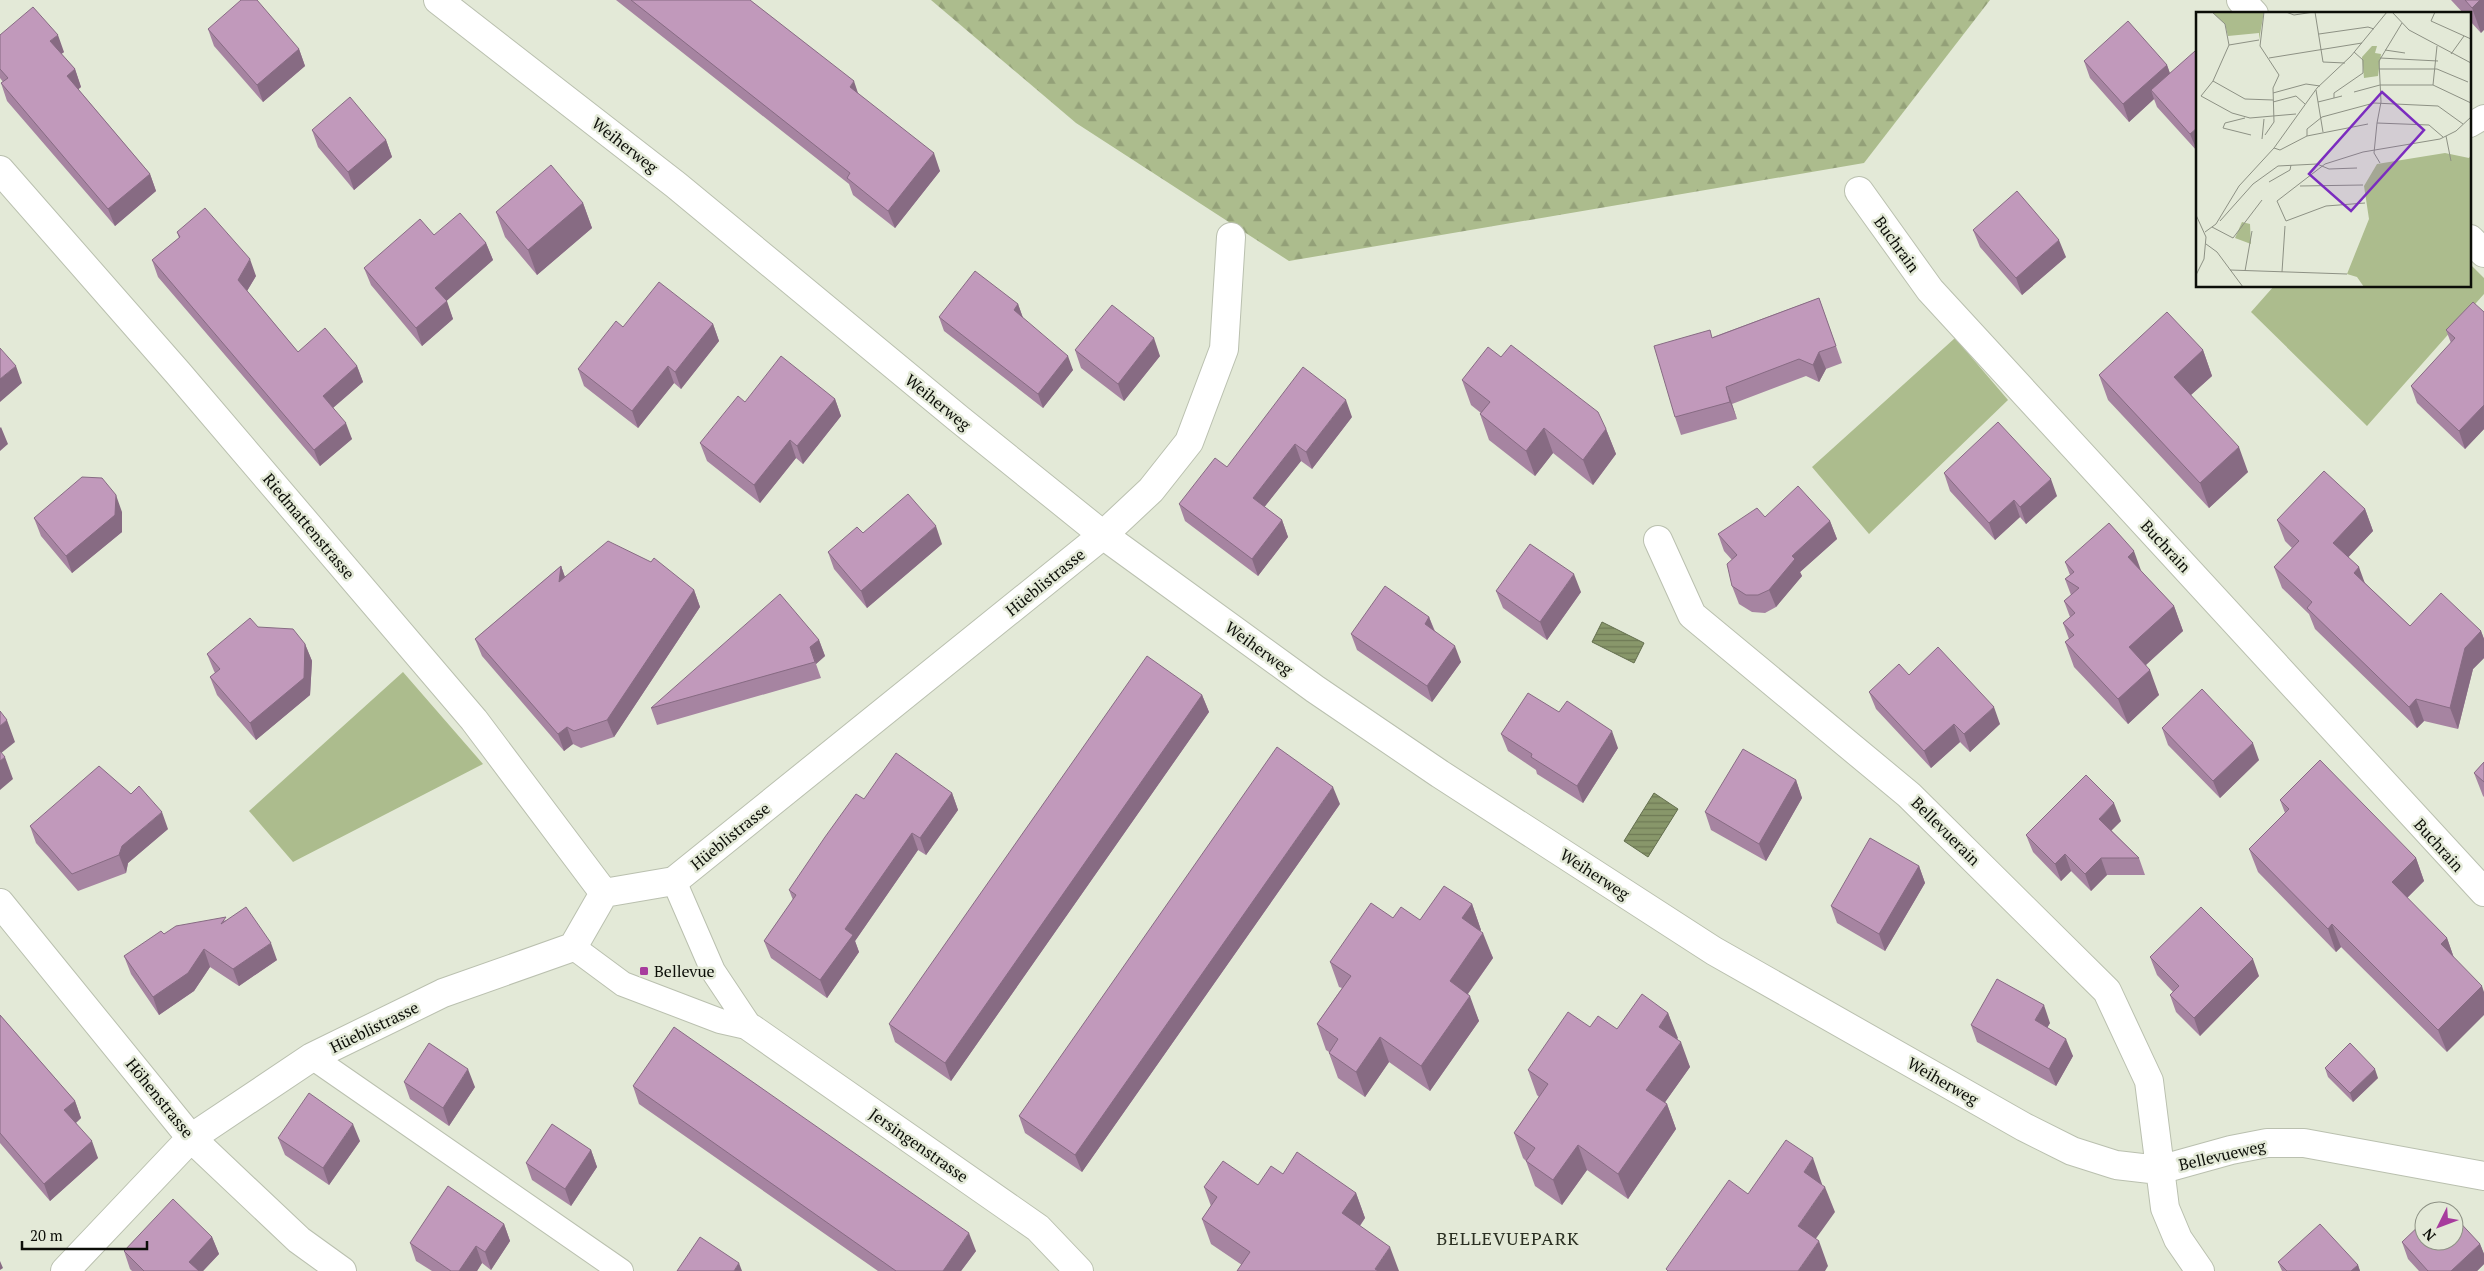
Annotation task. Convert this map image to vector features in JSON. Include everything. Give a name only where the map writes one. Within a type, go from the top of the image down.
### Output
[{"type":"street","name":"Weiherweg","points":[[438,0],[676,185],[959,419],[1104,535],[1315,689],[1432,769],[1714,951],[2024,1127],[2064,1147],[2116,1165],[2159,1170]]},
{"type":"street","points":[[2241,0],[2252,12]]},
{"type":"street","name":"Riedmattenstrasse","points":[[0,170],[178,373],[474,720],[604,893]]},
{"type":"street","name":"Buchrain","points":[[1859,190],[1930,290],[2484,892]]},
{"type":"street","name":"Hüeblistrasse","points":[[604,893],[674,881],[1104,535],[1151,490],[1188,442],[1224,349],[1231,237]]},
{"type":"street","points":[[2472,241],[2484,253]]},
{"type":"street","name":"Bellevuerain","points":[[1658,540],[1692,615],[1909,795],[2107,991],[2149,1081],[2159,1170]]},
{"type":"street","points":[[573,947],[604,893]]},
{"type":"street","name":"Höhenstrasse","points":[[0,903],[191,1138],[299,1240],[342,1271]]},
{"type":"street","name":"Hüeblistrasse","points":[[65,1271],[191,1138],[312,1057],[443,993],[573,947]]},
{"type":"street","name":"Jersingenstrasse","points":[[751,1028],[1038,1228],[1079,1271]]},
{"type":"street","name":"Bellevueweg","points":[[2200,1271],[2178,1239],[2165,1208],[2159,1170],[2267,1142],[2304,1143],[2484,1176]]},
{"type":"lane","points":[[674,881],[713,971],[751,1028]]},
{"type":"lane","points":[[573,947],[624,984],[720,1021],[751,1028]]},
{"type":"lane","points":[[312,1057],[621,1271]]},
{"type":"green space","points":[[931,0],[1990,0],[1864,163],[1289,261],[1076,123]]},
{"type":"green space","points":[[2472,266],[2484,278],[2484,294],[2367,426],[2251,312],[2272,288],[2472,288]]},
{"type":"green space","points":[[1955,338],[2008,400],[1869,534],[1812,467]]},
{"type":"green space","points":[[403,672],[483,764],[293,862],[249,811]]},
{"type":"shaded area","points":[[1602,622],[1644,643],[1634,663],[1592,642]]},
{"type":"shaded area","points":[[1654,793],[1678,809],[1648,857],[1624,841]]},
{"type":"building","points":[[241,0],[257,0],[299,49],[257,85],[208,29]]},
{"type":"building","points":[[631,0],[750,0],[854,81],[850,87],[934,153],[888,211],[847,178],[850,173]]},
{"type":"building","points":[[2465,0],[2480,0],[2472,8]]},
{"type":"building","points":[[33,7],[58,35],[50,41],[75,69],[67,76],[150,174],[108,209],[1,83],[8,78],[0,69],[0,35]]},
{"type":"building","points":[[2128,21],[2167,65],[2123,104],[2084,61]]},
{"type":"building","points":[[2195,51],[2196,129],[2190,134],[2151,90]]},
{"type":"building","points":[[350,97],[386,140],[348,172],[312,130]]},
{"type":"building","points":[[551,165],[583,203],[528,250],[496,212]]},
{"type":"building","points":[[2017,191],[2059,240],[2016,278],[1973,230]]},
{"type":"building","points":[[205,208],[250,259],[238,280],[298,352],[325,328],[357,366],[323,396],[346,423],[314,450],[152,260],[180,237],[177,232]]},
{"type":"building","points":[[460,213],[486,243],[435,288],[447,301],[416,328],[364,268],[420,219],[434,235]]},
{"type":"building","points":[[975,271],[1018,304],[1014,310],[1068,356],[1038,394],[939,317]]},
{"type":"building","points":[[659,282],[713,324],[675,372],[668,366],[632,411],[578,369],[616,321],[623,327]]},
{"type":"building","points":[[1819,298],[1836,346],[1819,352],[1813,365],[1799,359],[1726,387],[1730,402],[1675,417],[1654,346],[1710,330],[1712,338]]},
{"type":"building","points":[[2473,302],[2484,312],[2484,405],[2459,431],[2411,386],[2455,338],[2446,330]]},
{"type":"building","points":[[1112,305],[1154,338],[1118,384],[1075,350]]},
{"type":"building","points":[[2167,312],[2203,350],[2174,377],[2239,447],[2200,483],[2099,375]]},
{"type":"building","points":[[1511,345],[1598,412],[1606,429],[1583,460],[1544,428],[1526,451],[1480,414],[1490,402],[1462,380],[1488,347],[1501,357]]},
{"type":"building","points":[[0,348],[16,366],[0,379]]},
{"type":"building","points":[[781,356],[835,399],[797,446],[790,440],[754,485],[700,443],[738,396],[745,402]]},
{"type":"building","points":[[1303,367],[1346,400],[1306,452],[1295,444],[1253,498],[1282,520],[1252,559],[1179,504],[1215,458],[1227,467]]},
{"type":"building","points":[[1998,422],[2051,479],[2020,507],[2014,500],[1989,523],[1944,473]]},
{"type":"building","points":[[2324,471],[2365,509],[2333,543],[2359,567],[2354,573],[2410,626],[2441,593],[2481,631],[2465,648],[2450,708],[2416,699],[2409,707],[2307,608],[2312,602],[2274,567],[2299,541],[2277,520]]},
{"type":"building","points":[[82,477],[102,478],[116,495],[115,515],[66,556],[34,518]]},
{"type":"building","points":[[1798,486],[1830,521],[1792,556],[1795,559],[1769,590],[1758,595],[1746,595],[1732,586],[1727,564],[1737,555],[1718,534],[1757,508],[1765,517]]},
{"type":"building","points":[[908,494],[936,526],[861,591],[828,552],[857,527],[863,533]]},
{"type":"building","points":[[2109,523],[2134,551],[2128,557],[2174,606],[2129,647],[2150,670],[2118,699],[2065,642],[2074,635],[2063,623],[2075,613],[2064,601],[2079,588],[2065,579],[2074,572],[2065,562]]},
{"type":"building","points":[[608,541],[651,562],[654,558],[694,590],[607,720],[574,731],[567,727],[558,734],[475,639],[561,566],[559,582]]},
{"type":"building","points":[[1530,544],[1574,574],[1540,622],[1496,591]]},
{"type":"building","points":[[1385,586],[1429,617],[1425,624],[1455,646],[1427,686],[1351,634]]},
{"type":"building","points":[[780,594],[819,640],[810,647],[815,662],[651,708]]},
{"type":"building","points":[[250,618],[258,627],[293,629],[305,644],[304,678],[250,723],[210,677],[220,669],[207,654]]},
{"type":"building","points":[[1938,647],[1994,707],[1964,734],[1954,724],[1924,751],[1869,692],[1899,664],[1909,675]]},
{"type":"building","points":[[1147,656],[1202,695],[945,1063],[889,1024]]},
{"type":"building","points":[[2202,689],[2253,743],[2213,781],[2162,728]]},
{"type":"building","points":[[1528,693],[1559,712],[1567,701],[1612,731],[1577,786],[1531,757],[1532,754],[1501,734]]},
{"type":"building","points":[[0,711],[7,720],[0,726]]},
{"type":"building","points":[[1277,747],[1333,787],[1075,1155],[1019,1116]]},
{"type":"building","points":[[1743,749],[1796,780],[1759,844],[1705,812]]},
{"type":"building","points":[[0,751],[5,757],[0,761]]},
{"type":"building","points":[[896,753],[952,793],[920,838],[912,833],[845,929],[853,935],[820,980],[764,941],[796,895],[789,890],[825,837],[856,794],[864,799]]},
{"type":"building","points":[[2320,760],[2416,858],[2392,882],[2447,938],[2441,944],[2482,986],[2438,1030],[2332,924],[2328,929],[2249,849],[2289,809],[2280,800]]},
{"type":"building","points":[[2484,762],[2484,782],[2474,773]]},
{"type":"building","points":[[99,766],[131,794],[139,786],[162,812],[122,846],[119,855],[72,874],[30,826]]},
{"type":"building","points":[[2086,775],[2114,803],[2099,819],[2139,858],[2101,858],[2085,874],[2065,854],[2055,864],[2026,835]]},
{"type":"building","points":[[1870,838],[1919,866],[1879,934],[1831,906]]},
{"type":"building","points":[[1444,886],[1472,904],[1462,918],[1483,933],[1450,981],[1470,996],[1421,1066],[1380,1037],[1356,1072],[1329,1053],[1338,1039],[1317,1024],[1351,976],[1330,962],[1371,903],[1393,918],[1401,907],[1420,920]]},
{"type":"building","points":[[246,907],[271,943],[233,969],[204,949],[188,973],[153,997],[124,956],[161,931],[164,934],[176,926],[226,917],[221,924]]},
{"type":"building","points":[[2201,907],[2253,959],[2194,1018],[2170,995],[2179,986],[2150,957]]},
{"type":"building","points":[[1997,979],[2044,1005],[2035,1020],[2066,1039],[2049,1069],[1971,1025]]},
{"type":"building","points":[[1642,994],[1668,1013],[1659,1027],[1681,1042],[1646,1090],[1667,1104],[1618,1174],[1578,1145],[1553,1180],[1526,1161],[1535,1148],[1514,1133],[1548,1084],[1528,1070],[1568,1012],[1590,1027],[1598,1016],[1617,1029]]},
{"type":"building","points":[[0,1015],[75,1101],[64,1110],[92,1141],[44,1184],[0,1133]]},
{"type":"building","points":[[674,1027],[969,1233],[943,1271],[896,1271],[633,1086]]},
{"type":"building","points":[[429,1043],[468,1069],[443,1108],[404,1082]]},
{"type":"building","points":[[2350,1043],[2375,1069],[2350,1093],[2325,1068]]},
{"type":"building","points":[[309,1093],[353,1124],[323,1168],[278,1138]]},
{"type":"building","points":[[552,1124],[591,1150],[565,1189],[526,1163]]},
{"type":"building","points":[[1786,1140],[1813,1158],[1804,1172],[1825,1187],[1798,1226],[1819,1241],[1798,1271],[1668,1271],[1666,1269],[1729,1180],[1748,1194]]},
{"type":"building","points":[[1297,1152],[1356,1193],[1342,1213],[1390,1247],[1375,1269],[1378,1271],[1237,1271],[1250,1252],[1202,1219],[1217,1197],[1204,1187],[1223,1161],[1258,1185],[1271,1166],[1283,1174]]},
{"type":"building","points":[[448,1186],[504,1224],[485,1252],[476,1246],[459,1271],[451,1271],[410,1243]]},
{"type":"building","points":[[173,1199],[212,1237],[189,1262],[199,1271],[144,1271],[124,1251]]},
{"type":"building","points":[[2320,1224],[2358,1265],[2351,1271],[2287,1271],[2278,1262]]},
{"type":"building","points":[[2464,1227],[2480,1244],[2451,1271],[2428,1271],[2402,1242],[2414,1231],[2414,1251],[2464,1251]]},
{"type":"building","points":[[700,1237],[739,1263],[734,1271],[677,1271]]},
{"type":"place","name":"Bellevue","points":[[644,971]]},
{"type":"district","name":"BELLEVUEPARK","points":[[1508,1238]]}]
